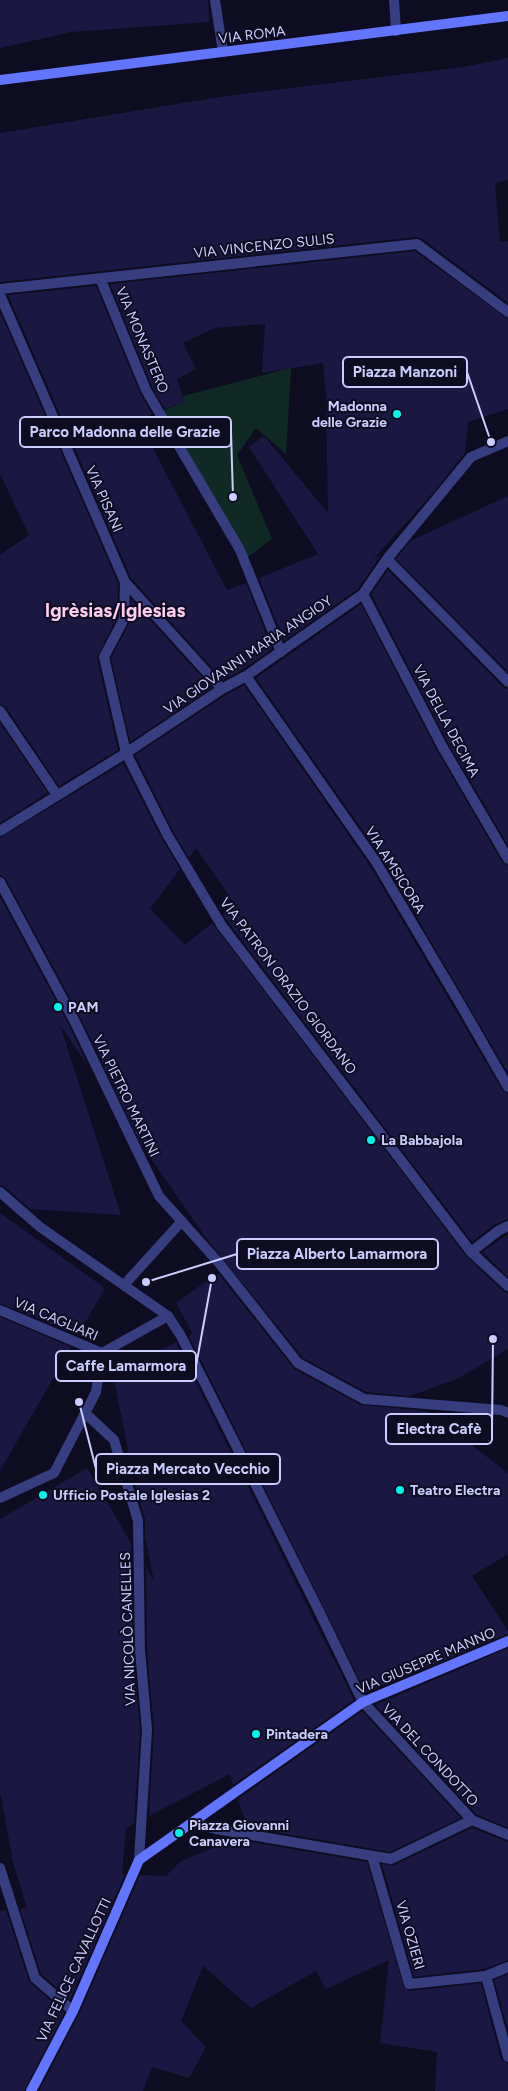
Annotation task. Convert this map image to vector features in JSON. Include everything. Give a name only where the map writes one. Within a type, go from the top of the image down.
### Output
[{"type":"main road","name":"VIA ROMA","points":[[0,80],[508,16]]},
{"type":"main road","name":"VIA GIUSEPPE MANNO","points":[[193,1823],[362,1702],[508,1641]]},
{"type":"main road","points":[[139,1860],[193,1823]]},
{"type":"main road","name":"VIA FELICE CAVALLOTTI","points":[[31,2091],[73,2010],[139,1860]]},
{"type":"street","points":[[215,0],[222,52]]},
{"type":"street","points":[[394,0],[396,31]]},
{"type":"street","name":"VIA VINCENZO SULIS","points":[[0,289],[417,244],[508,312]]},
{"type":"street","name":"VIA MONASTERO","points":[[100,278],[146,390],[240,550],[281,652]]},
{"type":"street","name":"VIA PISANI","points":[[0,295],[125,582],[222,688]]},
{"type":"street","name":"VIA GIOVANNI MARIA ANGIOY","points":[[0,831],[126,753],[222,688],[246,676],[363,594],[387,559],[471,457],[508,441]]},
{"type":"street","points":[[387,559],[508,682]]},
{"type":"street","name":"VIA PATRON ORAZIO GIORDANO","points":[[125,582],[124,619],[104,657],[126,753],[168,836],[222,926],[471,1252],[508,1286]]},
{"type":"street","name":"VIA DELLA DECIMA","points":[[363,594],[442,746],[508,860]]},
{"type":"street","name":"VIA AMSICORA","points":[[246,676],[376,862],[508,1087]]},
{"type":"street","points":[[0,711],[56,795]]},
{"type":"street","name":"VIA PIETRO MARTINI","points":[[0,882],[75,1022],[159,1196],[219,1263],[298,1363],[364,1399],[506,1409]]},
{"type":"street","points":[[0,1192],[40,1227],[168,1316],[102,1353],[96,1392],[54,1473],[0,1498]]},
{"type":"street","points":[[124,1285],[182,1221]]},
{"type":"street","points":[[471,1252],[498,1231],[508,1226]]},
{"type":"street","name":"VIA CAGLIARI","points":[[0,1310],[102,1353]]},
{"type":"street","name":"VIA DEL CONDOTTO","points":[[168,1316],[186,1345],[318,1609],[362,1702],[472,1820],[508,1835]]},
{"type":"street","name":"VIA NICOLÒ CANELLES","points":[[85,1413],[114,1440],[138,1522],[140,1650],[147,1730],[139,1860]]},
{"type":"street","points":[[193,1823],[216,1829],[390,1859],[472,1820]]},
{"type":"street","name":"VIA OZIERI","points":[[372,1856],[409,1984],[486,1976],[508,1967]]},
{"type":"street","points":[[0,1868],[35,1978],[73,2010]]},
{"type":"street","points":[[486,1976],[508,2057]]},
{"type":"green space","points":[[291,368],[286,454],[256,428],[237,455],[272,539],[248,557],[162,411],[185,402],[183,396]]},
{"type":"building","points":[[0,0],[208,0],[209,22],[72,32],[0,48]]},
{"type":"building","points":[[508,58],[508,180],[495,183],[500,242],[508,241],[508,303],[421,238],[416,237],[0,282],[0,133],[226,96],[463,67]]},
{"type":"building","points":[[415,251],[508,319],[508,409],[468,422],[465,453],[427,500],[373,559],[381,555],[358,589],[284,641],[259,578],[318,554],[249,447],[264,436],[328,513],[326,393],[323,363],[262,373],[265,324],[215,328],[183,343],[196,369],[177,379],[185,402],[165,409],[152,387],[110,284]]},
{"type":"building","points":[[96,286],[140,393],[152,414],[138,420],[227,590],[246,583],[272,649],[242,670],[223,680],[131,578],[8,295]]},
{"type":"building","points":[[0,312],[118,583],[117,617],[97,658],[118,750],[59,786],[6,707],[0,704],[0,555],[29,535],[0,474]]},
{"type":"building","points":[[508,496],[508,672],[396,559],[410,541]]},
{"type":"building","points":[[388,570],[503,687],[508,689],[508,845],[448,743],[371,594]]},
{"type":"building","points":[[131,599],[212,688],[130,742],[111,658],[130,622]]},
{"type":"building","points":[[361,604],[436,749],[502,862],[508,866],[508,1073],[382,858],[256,678]]},
{"type":"building","points":[[244,685],[370,866],[502,1090],[508,1094],[508,1219],[494,1225],[472,1242],[228,922],[223,914],[235,904],[196,848],[189,858],[174,833],[135,755]]},
{"type":"building","points":[[0,723],[48,793],[0,823]]},
{"type":"building","points":[[123,763],[162,839],[180,869],[150,909],[185,945],[212,923],[466,1256],[503,1291],[508,1293],[508,1349],[457,1379],[410,1396],[366,1392],[303,1358],[206,1238],[141,1144],[81,1019],[6,879],[0,875],[0,838]]},
{"type":"building","points":[[0,897],[69,1025],[89,1068],[60,1025],[121,1215],[30,1209],[5,1187],[0,1185]]},
{"type":"building","points":[[0,1213],[105,1288],[78,1335],[0,1303]]},
{"type":"building","points":[[508,1234],[508,1277],[482,1252]]},
{"type":"building","points":[[218,1273],[294,1369],[361,1405],[427,1411],[508,1473],[508,1554],[472,1576],[508,1631],[508,1634],[366,1693],[189,1336],[193,1334],[176,1303]]},
{"type":"building","points":[[0,1317],[71,1347],[0,1471]]},
{"type":"building","points":[[176,1342],[354,1700],[233,1785],[230,1774],[149,1816],[154,1730],[147,1650],[146,1567],[154,1581],[145,1537],[145,1519],[136,1489],[113,1374]]},
{"type":"building","points":[[87,1468],[131,1543],[133,1650],[140,1730],[134,1823],[126,1828],[122,1874],[125,1874],[70,2000],[41,1974],[20,1909],[27,1908],[13,1862],[0,1792],[0,1519]]},
{"type":"building","points":[[508,1648],[508,1828],[476,1814],[375,1705]]},
{"type":"building","points":[[362,1711],[461,1818],[390,1852],[247,1827],[238,1799]]},
{"type":"building","points":[[472,1828],[508,1842],[508,1960],[484,1969],[414,1977],[382,1864],[394,1865]]},
{"type":"building","points":[[234,1839],[367,1862],[404,1988],[410,1991],[481,1983],[501,2059],[508,2064],[508,2091],[435,2091],[437,2052],[380,2043],[389,1960],[326,1989],[316,1971],[251,2008],[203,1966],[181,2021],[206,2047],[189,2078],[152,2067],[143,2091],[39,2091],[79,2014],[140,1875],[166,1876],[181,1861]]},
{"type":"building","points":[[6,1910],[29,1981],[64,2013],[24,2091],[0,2091],[0,1911]]},
{"type":"building","points":[[508,1974],[508,2031],[494,1980]]},
{"type":"place","name":"Madonna delle Grazie","points":[[397,414]]},
{"type":"place","name":"Piazza Manzoni","points":[[491,442]]},
{"type":"place","name":"Parco Madonna delle Grazie","points":[[233,497]]},
{"type":"place","name":"PAM","points":[[58,1007]]},
{"type":"place","name":"La Babbajola","points":[[371,1140]]},
{"type":"place","name":"Caffe Lamarmora","points":[[212,1278]]},
{"type":"place","name":"Piazza Alberto Lamarmora","points":[[146,1282]]},
{"type":"place","name":"Electra Cafè","points":[[493,1339]]},
{"type":"place","name":"Piazza Mercato Vecchio","points":[[79,1402]]},
{"type":"place","name":"Teatro Electra","points":[[400,1490]]},
{"type":"place","name":"Ufficio Postale Iglesias 2","points":[[43,1495]]},
{"type":"place","name":"Pintadera","points":[[256,1734]]},
{"type":"place","name":"Piazza Giovanni Canavera","points":[[179,1833]]},
{"type":"district","name":"Igrèsias/Iglesias","points":[[115,610]]}]
